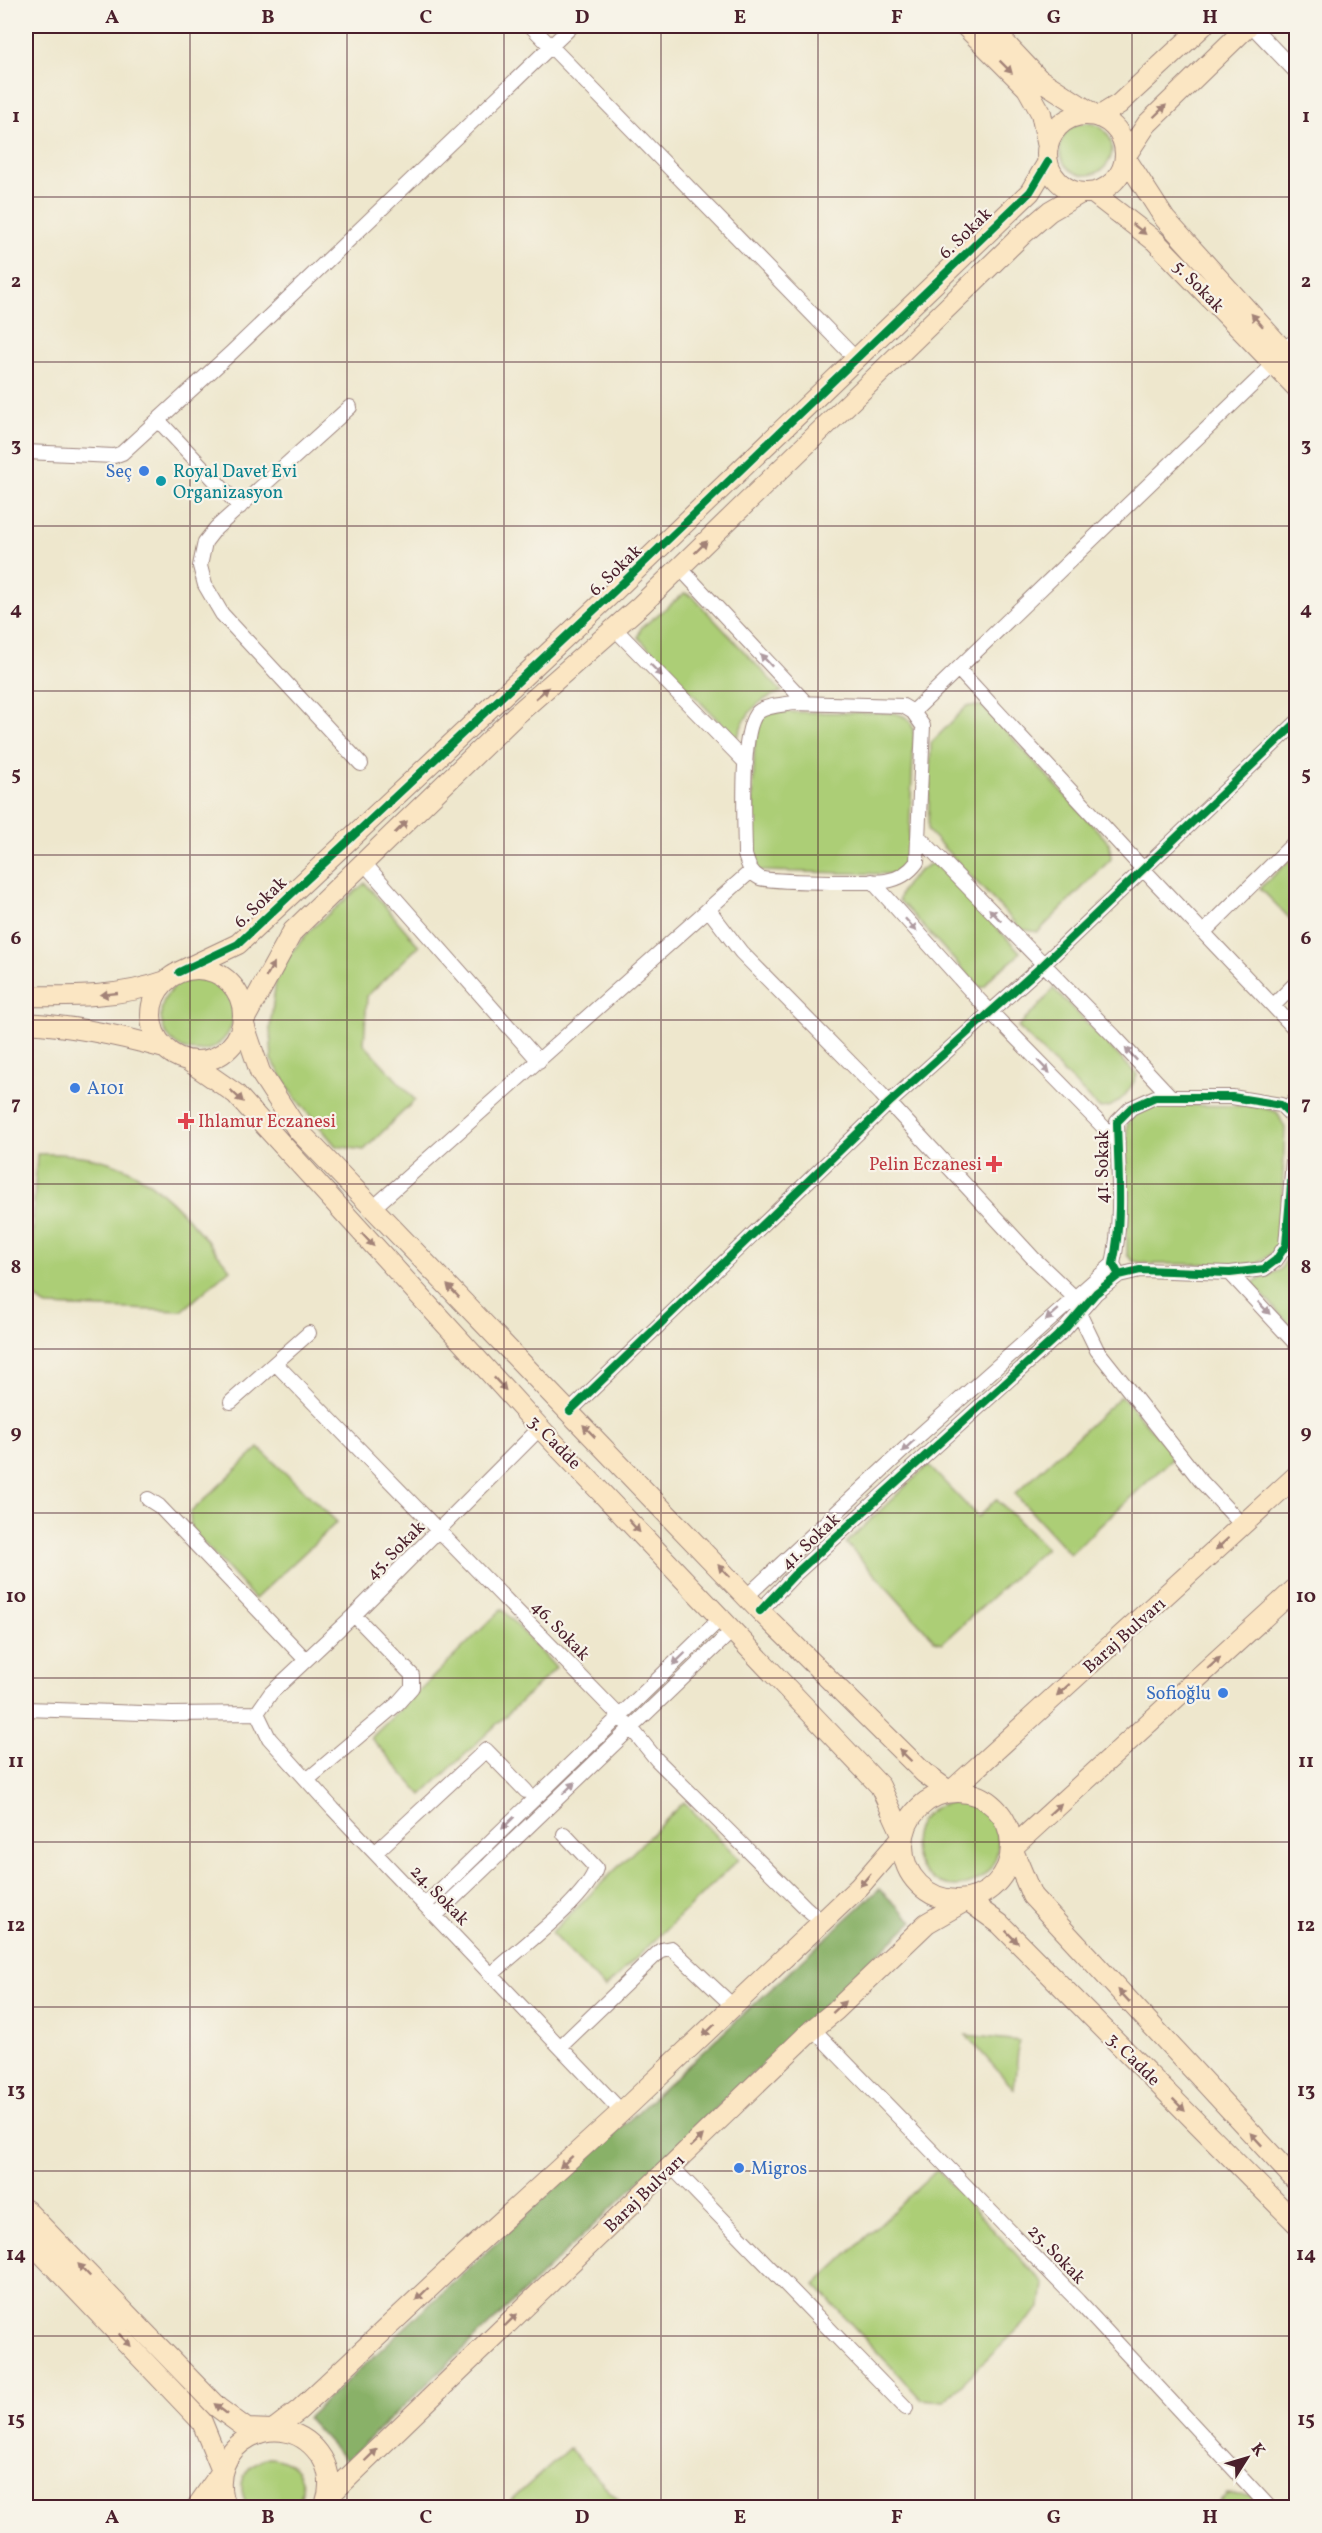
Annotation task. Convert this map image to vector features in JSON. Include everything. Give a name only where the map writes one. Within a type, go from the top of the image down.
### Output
[{"type":"main road","points":[[965,26],[1027,88],[1041,113],[1048,154],[1058,182],[1069,189],[1087,193]]},
{"type":"main road","points":[[172,976],[156,992],[151,1006],[151,1022],[155,1036],[164,1048],[176,1057],[190,1062],[218,1057],[230,1048],[238,1036],[243,1022],[293,931],[516,715],[615,629],[680,568],[1022,235],[1050,212],[1087,193],[1105,189],[1115,181],[1122,170],[1125,157],[1124,144],[1119,132],[1109,123],[1039,79],[989,26]]},
{"type":"main road","points":[[1048,154],[1052,135],[1060,125],[1072,118],[1085,115],[1098,117],[1119,104],[1203,26]]},
{"type":"main road","points":[[1125,157],[1147,124],[1250,26]]},
{"type":"main road","name":"6. Sokak","points":[[172,976],[238,944],[607,598],[1030,192],[1048,154]]},
{"type":"main road","name":"5. Sokak","points":[[1125,157],[1165,219],[1296,364]]},
{"type":"main road","name":"5. Sokak","points":[[1087,193],[1155,241],[1284,351],[1296,387]]},
{"type":"main road","points":[[26,996],[110,994],[142,989],[192,969],[206,970],[230,983],[243,1008],[243,1022]]},
{"type":"main road","name":"3. Cadde","points":[[243,1022],[260,1072],[297,1129],[760,1611],[924,1773],[950,1792]]},
{"type":"main road","points":[[26,1023],[65,1025],[112,1033],[164,1048]]},
{"type":"main road","name":"3. Cadde","points":[[190,1062],[236,1094],[540,1428],[880,1786],[903,1836]]},
{"type":"main road","name":"Baraj Bulvarı","points":[[950,1792],[1296,1476]]},
{"type":"main road","points":[[1012,1848],[1296,1588]]},
{"type":"main road","points":[[196,2508],[222,2471],[229,2455],[241,2442],[256,2433],[273,2430],[299,2410],[456,2262],[622,2112],[859,1887],[903,1836],[909,1820],[920,1806],[934,1796],[950,1792],[969,1793],[987,1800],[1000,1813],[1009,1830],[1012,1848],[1008,1866],[998,1882],[984,1893],[967,1900],[950,1900],[933,1895],[919,1884],[908,1870],[903,1854],[903,1836]]},
{"type":"main road","name":"3. Cadde","points":[[1012,1848],[1032,1896],[1296,2181]]},
{"type":"main road","name":"3. Cadde","points":[[967,1900],[1000,1924],[1296,2223]]},
{"type":"main road","name":"Baraj Bulvarı","points":[[329,2504],[813,2029],[927,1923],[967,1900]]},
{"type":"main road","points":[[26,2210],[217,2407],[248,2428],[290,2432],[304,2438],[317,2449],[326,2463],[329,2479],[329,2504]]},
{"type":"main road","points":[[26,2237],[202,2422],[222,2471],[220,2489],[226,2508]]},
{"type":"street","points":[[531,26],[856,359]]},
{"type":"street","points":[[26,453],[114,456],[122,453],[572,26]]},
{"type":"street","points":[[1250,26],[1296,72]]},
{"type":"street","points":[[913,712],[1284,351]]},
{"type":"street","points":[[350,407],[216,528],[205,542],[200,566],[205,585],[222,614],[361,764]]},
{"type":"street","points":[[158,420],[240,507]]},
{"type":"street","points":[[680,568],[806,703]]},
{"type":"street","points":[[615,629],[746,763]]},
{"type":"street","points":[[958,669],[1296,1030]]},
{"type":"street","points":[[806,703],[903,706],[913,712],[923,726],[917,862],[908,873],[885,881],[872,881],[761,879],[751,871],[745,855],[746,763],[748,736],[752,720],[758,713],[777,705],[806,703]]},
{"type":"street","points":[[570,1411],[889,1103],[1044,964],[1296,723]]},
{"type":"street","points":[[918,836],[1171,1097]]},
{"type":"street","points":[[1204,932],[1296,841]]},
{"type":"street","points":[[364,863],[538,1061]]},
{"type":"street","points":[[373,1208],[751,871]]},
{"type":"street","points":[[872,881],[991,1012],[1118,1142]]},
{"type":"street","points":[[709,910],[741,952],[889,1103],[1033,1258],[1074,1297],[1079,1313],[1098,1350],[1200,1480],[1243,1526]]},
{"type":"street","points":[[1274,1005],[1296,983]]},
{"type":"street","name":"41. Sokak","points":[[747,1596],[912,1442],[1074,1297],[1116,1269],[1230,1273],[1264,1269],[1276,1260],[1286,1245],[1292,1221],[1295,1128],[1294,1119],[1281,1104],[1232,1097],[1155,1097],[1131,1108],[1117,1122],[1119,1182],[1116,1269],[1056,1337],[794,1575],[760,1611]]},
{"type":"street","points":[[1286,1110],[1296,1098]]},
{"type":"street","points":[[1230,1273],[1296,1344]]},
{"type":"street","points":[[231,1402],[309,1333]]},
{"type":"street","name":"46. Sokak","points":[[275,1363],[631,1728],[657,1760],[822,1922]]},
{"type":"street","name":"45. Sokak","points":[[257,1713],[270,1693],[354,1615],[540,1428]]},
{"type":"street","points":[[148,1498],[159,1506],[306,1660]]},
{"type":"street","points":[[307,1780],[397,1704],[412,1687],[412,1675],[354,1615]]},
{"type":"street","points":[[425,1905],[619,1717],[727,1624]]},
{"type":"street","points":[[436,1916],[631,1728],[727,1624]]},
{"type":"street","points":[[26,1709],[172,1714],[257,1713]]},
{"type":"street","name":"24. Sokak","points":[[257,1713],[269,1738],[307,1780],[622,2112]]},
{"type":"street","points":[[375,1853],[486,1750],[526,1791]]},
{"type":"street","points":[[491,1976],[572,1902],[592,1880],[596,1868],[564,1834]]},
{"type":"street","points":[[560,2047],[661,1950],[671,1948],[733,2006]]},
{"type":"street","name":"25. Sokak","points":[[813,2029],[1078,2301],[1270,2508]]},
{"type":"street","points":[[671,2166],[906,2408]]},
{"type":"green space","points":[[1086,123],[1096,125],[1104,131],[1110,139],[1112,149],[1110,159],[1104,167],[1096,173],[1086,175],[1076,173],[1068,167],[1062,159],[1060,149],[1062,139],[1068,131],[1076,125]]},
{"type":"green space","points":[[685,593],[693,597],[782,692],[759,703],[754,708],[744,720],[738,736],[734,737],[638,637],[641,628]]},
{"type":"green space","points":[[967,706],[983,706],[1110,844],[1111,859],[1038,932],[1021,929],[928,831],[931,743]]},
{"type":"green space","points":[[772,712],[894,713],[909,720],[914,736],[908,860],[902,871],[890,874],[759,871],[751,858],[755,731],[759,720]]},
{"type":"green space","points":[[1296,855],[1296,925],[1260,888]]},
{"type":"green space","points":[[934,863],[1020,952],[993,975],[985,986],[980,988],[899,900],[903,889],[912,878],[923,868]]},
{"type":"green space","points":[[365,883],[419,946],[367,996],[364,1044],[415,1100],[364,1150],[336,1146],[293,1095],[272,1060],[270,1028],[276,980],[290,954],[311,929]]},
{"type":"green space","points":[[204,979],[223,989],[231,1001],[233,1015],[231,1029],[223,1041],[211,1049],[190,1051],[171,1041],[163,1029],[161,1008],[171,989],[183,981]]},
{"type":"green space","points":[[1053,988],[1137,1075],[1131,1087],[1118,1102],[1099,1108],[1018,1027]]},
{"type":"green space","points":[[1150,1105],[1256,1106],[1277,1112],[1285,1128],[1280,1245],[1266,1258],[1254,1264],[1151,1264],[1133,1261],[1127,1255],[1127,1126],[1132,1116]]},
{"type":"green space","points":[[37,1154],[88,1157],[125,1168],[136,1174],[175,1205],[230,1269],[182,1311],[47,1306],[33,1293],[30,1279]]},
{"type":"green space","points":[[1296,1242],[1296,1332],[1252,1283],[1280,1270]]},
{"type":"green space","points":[[1121,1396],[1175,1456],[1070,1554],[1015,1494]]},
{"type":"green space","points":[[259,1448],[337,1522],[255,1599],[191,1529],[190,1513]]},
{"type":"green space","points":[[928,1465],[978,1517],[996,1499],[1046,1548],[942,1643],[935,1641],[846,1543]]},
{"type":"green space","points":[[502,1609],[556,1668],[422,1795],[371,1738]]},
{"type":"green space","points":[[684,1802],[739,1859],[605,1988],[551,1933]]},
{"type":"green space","points":[[956,1802],[979,1809],[991,1821],[998,1844],[991,1867],[979,1879],[956,1886],[933,1879],[921,1867],[914,1844],[921,1821],[933,1809]]},
{"type":"green space","points":[[879,1889],[913,1921],[346,2461],[307,2418]]},
{"type":"green space","points":[[966,2035],[1019,2041],[1014,2089]]},
{"type":"green space","points":[[937,2170],[1044,2284],[1041,2307],[944,2401],[921,2399],[815,2285]]},
{"type":"green space","points":[[569,2448],[625,2507],[504,2507]]},
{"type":"green space","points":[[270,2457],[288,2462],[299,2474],[302,2490],[295,2507],[249,2507],[245,2499],[242,2491],[244,2476],[254,2464]]},
{"type":"green space","points":[[1227,2494],[1251,2496],[1262,2508],[1212,2508]]},
{"type":"cycle path","points":[[179,972],[238,944],[607,598],[1030,192],[1048,162]]},
{"type":"cycle path","points":[[570,1411],[889,1103],[1044,964],[1296,723]]},
{"type":"cycle path","points":[[760,1611],[794,1575],[1065,1329],[1096,1293],[1119,1275],[1140,1270],[1230,1273],[1264,1269],[1276,1260],[1286,1245],[1295,1119],[1281,1105],[1232,1097],[1155,1097],[1131,1108],[1117,1122],[1119,1211],[1113,1264],[1119,1275]]},
{"type":"place","name":"Seç","points":[[144,471]]},
{"type":"place","name":"Royal Davet Evi Organizasyon","points":[[161,481]]},
{"type":"place","name":"A101","points":[[75,1088]]},
{"type":"place","name":"Ihlamur Eczanesi","points":[[186,1121]]},
{"type":"place","name":"Pelin Eczanesi","points":[[994,1164]]},
{"type":"place","name":"Sofioğlu","points":[[1223,1693]]},
{"type":"place","name":"Migros","points":[[739,2168]]}]
